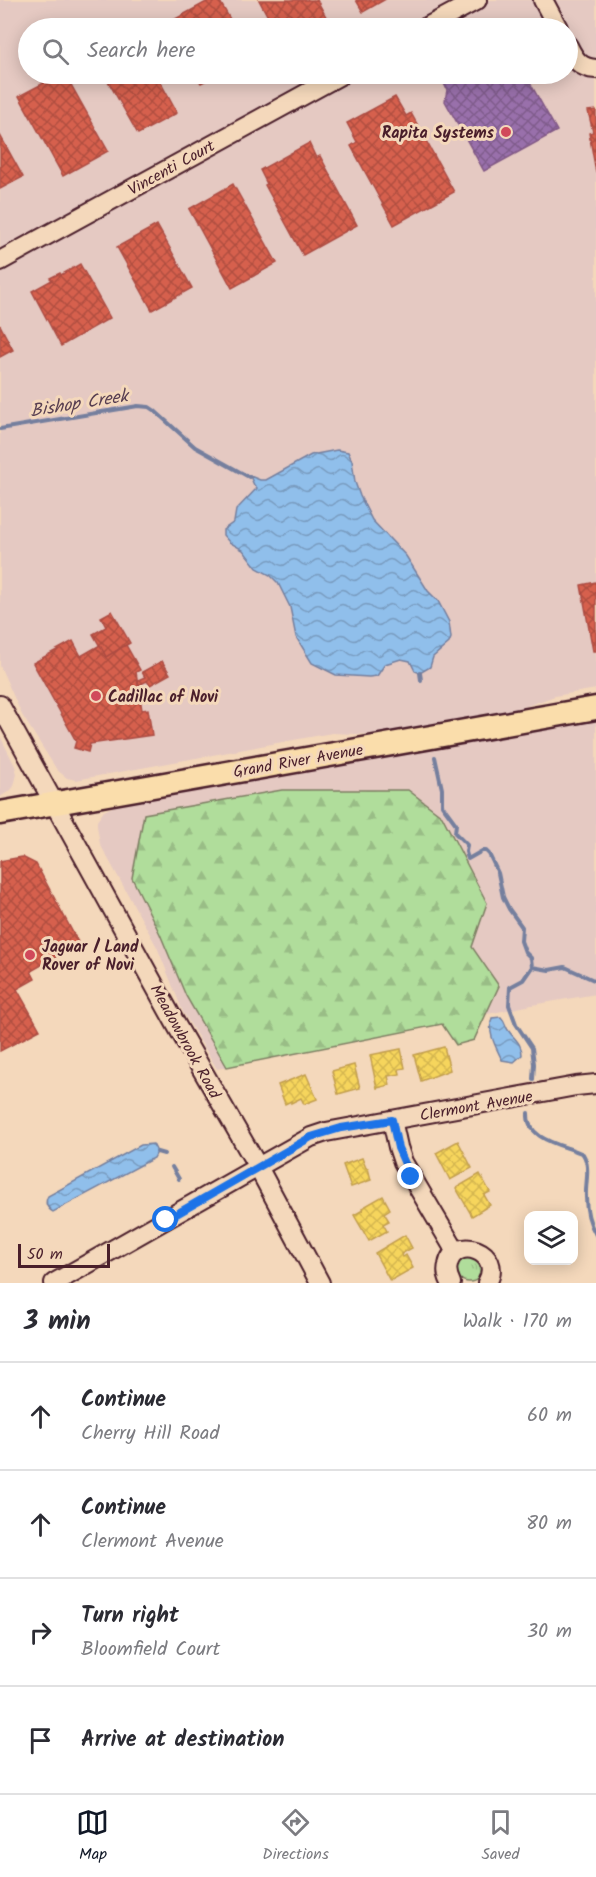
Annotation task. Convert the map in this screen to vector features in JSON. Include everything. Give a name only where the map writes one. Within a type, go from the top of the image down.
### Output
[{"type":"main road","name":"Grand River Avenue","points":[[0,813],[596,708]]},
{"type":"street","points":[[443,18],[477,0]]},
{"type":"street","points":[[543,0],[553,18]]},
{"type":"street","points":[[578,63],[584,68],[596,69]]},
{"type":"street","name":"Vincenti Court","points":[[0,261],[324,84]]},
{"type":"street","name":"Meadowbrook Road","points":[[0,705],[178,1028],[258,1167],[320,1283]]},
{"type":"street","name":"Clermont Avenue","points":[[54,1283],[311,1137],[341,1128],[596,1084]]},
{"type":"street","points":[[392,1120],[403,1162],[456,1252]]},
{"type":"street","points":[[451,1283],[447,1272],[450,1258],[456,1252],[470,1248],[483,1253],[490,1264],[490,1278],[487,1283]]},
{"type":"shaded area","points":[[0,0],[596,0],[596,689],[555,696],[513,711],[378,735],[332,733],[76,780],[67,778],[57,770],[22,715],[0,666]]},
{"type":"shaded area","points":[[596,717],[596,994],[217,1069],[183,1012],[157,947],[100,844],[97,821],[104,811],[125,801]]},
{"type":"shaded area","points":[[0,736],[17,774],[14,786],[0,797]]},
{"type":"green space","points":[[282,790],[408,790],[442,816],[487,903],[472,947],[499,986],[474,1040],[456,1045],[442,1024],[227,1067],[186,996],[160,934],[132,878],[144,814]]},
{"type":"green space","points":[[469,1256],[478,1260],[482,1269],[478,1278],[469,1282],[460,1278],[456,1269],[460,1260]]},
{"type":"water","points":[[337,450],[348,452],[352,461],[355,482],[372,520],[406,556],[428,591],[438,601],[449,622],[451,638],[449,643],[433,657],[430,667],[420,673],[415,671],[410,661],[401,659],[385,664],[377,676],[369,677],[336,675],[312,663],[296,637],[290,607],[278,583],[270,575],[257,568],[243,550],[229,542],[223,535],[223,530],[234,522],[236,510],[257,488],[250,476],[266,480],[311,455]]},
{"type":"water","points":[[501,1017],[521,1047],[522,1055],[514,1062],[502,1060],[493,1040],[492,1018]]},
{"type":"water","points":[[153,1144],[157,1152],[154,1158],[53,1212],[48,1207],[46,1201],[48,1196],[141,1145]]},
{"type":"building: Homes","points":[[444,1047],[450,1070],[421,1081],[414,1055]]},
{"type":"building: Homes","points":[[401,1049],[405,1068],[399,1069],[400,1074],[388,1076],[390,1085],[377,1088],[370,1055]]},
{"type":"building: Homes","points":[[354,1065],[360,1088],[338,1094],[332,1071]]},
{"type":"building: Homes","points":[[306,1074],[317,1099],[304,1104],[301,1098],[285,1104],[278,1085]]},
{"type":"building: Homes","points":[[458,1141],[472,1168],[450,1180],[436,1153]]},
{"type":"building: Homes","points":[[362,1158],[371,1180],[351,1187],[343,1165]]},
{"type":"building: Homes","points":[[480,1174],[490,1192],[484,1195],[490,1205],[472,1216],[456,1188]]},
{"type":"building: Homes","points":[[383,1196],[390,1209],[384,1213],[389,1221],[383,1224],[387,1231],[369,1241],[354,1215]]},
{"type":"building: Homes","points":[[405,1235],[412,1248],[401,1254],[403,1257],[406,1255],[413,1268],[390,1281],[375,1253]]},
{"type":"building: Shops","points":[[210,0],[219,0],[229,18],[177,18]]},
{"type":"building: Shops","points":[[259,0],[317,0],[327,18],[269,18]]},
{"type":"building: Shops","points":[[356,0],[384,0],[363,12]]},
{"type":"building: Shops","points":[[42,84],[71,84],[108,151],[63,176],[19,96]]},
{"type":"building: Shops","points":[[110,84],[161,84],[177,113],[138,134]]},
{"type":"building: Shops","points":[[395,97],[406,116],[411,113],[454,192],[394,225],[351,146],[357,142],[347,123]]},
{"type":"building: Shops","points":[[596,110],[596,172],[589,133],[593,132],[588,111]]},
{"type":"building: Shops","points":[[0,135],[23,177],[0,189]]},
{"type":"building: Shops","points":[[309,143],[316,158],[320,156],[357,225],[303,255],[265,185],[267,184],[260,170]]},
{"type":"building: Shops","points":[[233,184],[277,263],[232,288],[189,209]]},
{"type":"building: Shops","points":[[157,225],[192,288],[152,310],[117,247]]},
{"type":"building: Shops","points":[[80,264],[110,318],[61,346],[32,291],[52,280],[50,278],[60,273],[61,275]]},
{"type":"building: Shops","points":[[0,325],[13,350],[0,357]]},
{"type":"building: Shops","points":[[596,582],[596,651],[593,651],[581,585]]},
{"type":"building: Shops","points":[[112,611],[130,643],[106,657],[93,634],[106,627],[101,617]]},
{"type":"building: Shops","name":"Cadillac of Novi","points":[[73,641],[81,656],[100,645],[106,657],[126,645],[140,670],[136,672],[142,710],[148,709],[152,735],[90,744],[88,752],[74,748],[76,741],[33,663]]},
{"type":"building: Shops","points":[[162,661],[170,674],[150,685],[147,681],[139,685],[138,680],[145,677],[142,672]]},
{"type":"building: Shops","name":"Jaguar / Land Rover of Novi","points":[[22,857],[36,864],[79,944],[31,971],[35,979],[17,989],[40,1030],[0,1051],[0,861]]},
{"type":"building: Offices","points":[[444,84],[531,84],[557,131],[484,171],[445,101],[447,90]]},
{"type":"waterway","name":"Bishop Creek","points":[[0,429],[138,406],[149,407],[195,447],[249,477]]},
{"type":"waterway","name":"Bishop Creek","points":[[420,673],[421,680]]},
{"type":"waterway","name":"Bishop Creek","points":[[435,757],[442,789],[442,805],[456,824],[455,833],[467,845],[468,859],[482,851],[489,854],[498,873],[503,897],[522,927],[521,941],[525,952],[531,958],[532,967],[523,980],[510,987],[509,1005],[516,1024],[532,1048],[533,1079]]},
{"type":"waterway","points":[[532,967],[549,970],[565,967],[596,981]]},
{"type":"waterway","name":"Bishop Creek","points":[[528,1113],[533,1130],[540,1136],[583,1154],[587,1170],[587,1212],[596,1235]]},
{"type":"waterway","points":[[157,1152],[164,1154]]},
{"type":"waterway","points":[[172,1167],[179,1179]]},
{"type":"place","name":"Rapita Systems","points":[[506,132]]},
{"type":"place","name":"Cadillac of Novi","points":[[96,696]]},
{"type":"place","name":"Jaguar / Land Rover of Novi","points":[[30,955]]},
{"type":"route","points":[[166,1220],[311,1137],[341,1128],[392,1120],[398,1148],[411,1177]]}]
